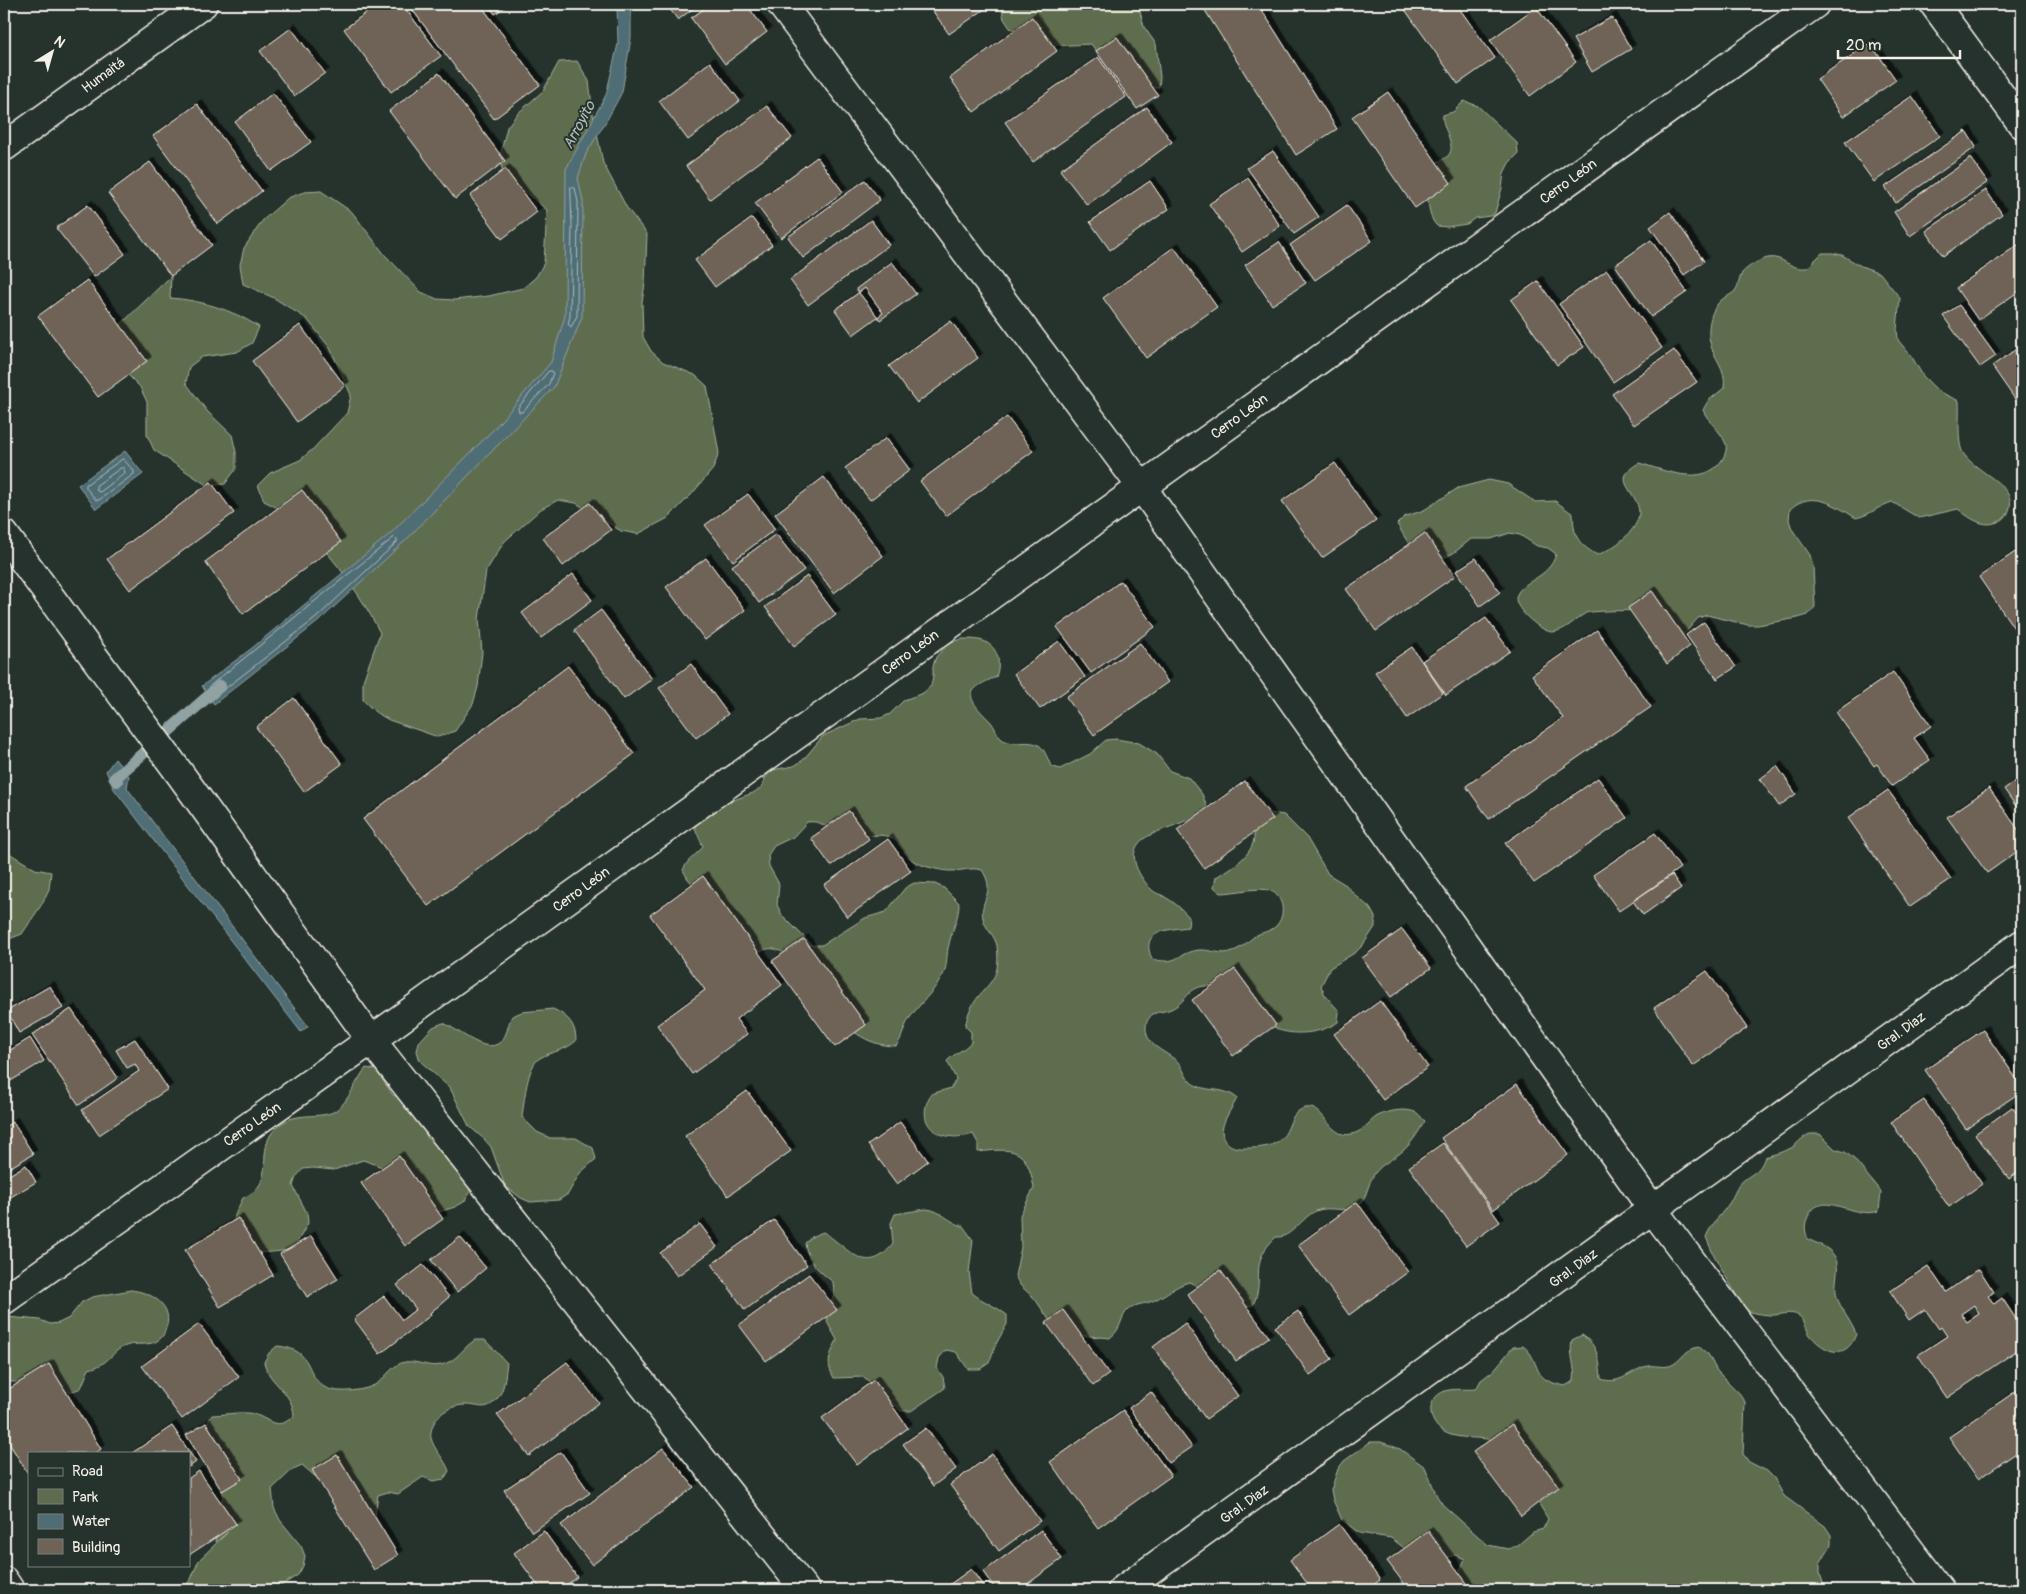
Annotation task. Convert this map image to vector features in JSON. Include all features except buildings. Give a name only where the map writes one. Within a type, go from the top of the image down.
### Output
[{"type":"street","name":"Humaitá","points":[[4,147],[203,4]]},
{"type":"street","points":[[781,4],[1141,486],[1653,1210],[1940,1590]]},
{"type":"street","name":"Cerro León","points":[[4,1300],[371,1040],[1815,4]]},
{"type":"street","points":[[1934,4],[2022,124]]},
{"type":"street","points":[[4,534],[183,778],[371,1040],[804,1590]]},
{"type":"street","name":"Gral. Diaz","points":[[1122,1590],[2022,944]]},
{"type":"street","points":[[4,1581],[10,1590]]},
{"type":"green space","points":[[1004,4],[1138,4],[1144,27],[1156,44],[1160,77],[1159,87],[1140,92],[1121,85],[1091,44],[1050,46],[1010,28],[1004,19],[1002,9]]},
{"type":"green space","points":[[577,61],[589,81],[593,114],[603,163],[627,208],[647,234],[645,284],[642,302],[643,337],[651,351],[663,362],[695,375],[707,386],[719,453],[713,469],[668,518],[638,534],[621,531],[576,503],[558,500],[541,509],[504,542],[486,571],[479,619],[482,652],[478,687],[473,704],[455,731],[438,737],[389,720],[375,712],[363,700],[363,681],[380,633],[371,615],[346,577],[316,540],[282,511],[264,501],[258,485],[270,473],[300,460],[313,449],[347,413],[351,395],[330,348],[307,319],[274,298],[243,284],[240,265],[244,248],[263,220],[288,198],[304,192],[321,191],[352,212],[385,255],[421,292],[437,299],[454,300],[489,296],[523,288],[536,277],[544,263],[547,210],[505,176],[499,160],[507,127],[517,114],[543,91],[559,62]]},
{"type":"green space","points":[[1464,101],[1478,106],[1517,143],[1518,154],[1509,163],[1504,173],[1495,213],[1490,216],[1475,218],[1467,224],[1447,227],[1437,226],[1430,214],[1426,165],[1441,160],[1449,154],[1451,144],[1444,126],[1443,115],[1453,112]]},
{"type":"green space","points":[[1822,253],[1842,255],[1861,266],[1880,273],[1900,298],[1897,329],[1898,340],[1912,357],[1923,376],[1938,391],[1959,401],[1960,446],[1968,459],[2002,487],[2008,495],[2010,503],[2008,513],[2002,520],[1989,524],[1980,523],[1958,509],[1919,518],[1892,502],[1856,518],[1840,508],[1823,501],[1807,500],[1798,503],[1790,509],[1789,520],[1792,529],[1810,555],[1813,566],[1815,607],[1808,615],[1758,625],[1748,625],[1707,615],[1698,618],[1684,634],[1675,640],[1650,620],[1635,611],[1586,613],[1567,627],[1553,632],[1537,625],[1520,609],[1516,598],[1518,592],[1523,587],[1547,569],[1556,554],[1548,548],[1537,546],[1520,535],[1510,533],[1491,539],[1471,539],[1446,557],[1416,549],[1407,541],[1397,524],[1404,517],[1424,510],[1458,488],[1489,480],[1508,484],[1535,502],[1555,501],[1573,514],[1574,528],[1578,539],[1585,547],[1597,555],[1617,544],[1630,532],[1638,519],[1637,505],[1625,480],[1630,469],[1639,463],[1672,473],[1694,475],[1705,473],[1714,468],[1724,456],[1726,444],[1703,410],[1708,401],[1724,388],[1724,374],[1709,338],[1710,322],[1715,308],[1735,291],[1742,273],[1758,262],[1773,258],[1795,267],[1807,268]]},
{"type":"green space","points":[[171,276],[170,298],[216,307],[259,327],[252,343],[237,352],[202,357],[189,367],[186,383],[207,411],[232,435],[236,452],[236,469],[225,484],[208,486],[154,450],[147,435],[147,402],[140,387],[128,375],[119,358],[120,325]]},
{"type":"green space","points":[[963,639],[983,641],[992,647],[997,656],[996,677],[977,687],[973,691],[972,696],[976,706],[992,723],[1003,740],[1012,743],[1027,742],[1040,746],[1051,766],[1060,769],[1090,754],[1106,740],[1116,739],[1139,743],[1157,754],[1170,771],[1189,778],[1202,794],[1207,807],[1191,819],[1146,837],[1137,846],[1135,852],[1136,866],[1147,885],[1175,903],[1189,917],[1188,927],[1164,931],[1152,937],[1149,942],[1149,949],[1152,959],[1168,961],[1186,953],[1199,950],[1220,953],[1233,951],[1257,935],[1276,926],[1281,917],[1282,907],[1279,898],[1271,891],[1254,889],[1221,893],[1214,887],[1216,877],[1231,868],[1250,850],[1254,834],[1252,825],[1263,812],[1284,815],[1307,838],[1328,874],[1346,885],[1370,908],[1375,917],[1375,927],[1363,945],[1356,952],[1330,968],[1321,986],[1325,995],[1339,1011],[1338,1022],[1332,1026],[1317,1031],[1301,1033],[1279,1030],[1213,986],[1198,987],[1169,1010],[1153,1014],[1147,1023],[1149,1039],[1157,1048],[1178,1062],[1193,1084],[1202,1088],[1227,1092],[1237,1098],[1224,1122],[1222,1134],[1230,1145],[1235,1147],[1252,1148],[1276,1143],[1286,1132],[1296,1113],[1302,1109],[1310,1108],[1316,1110],[1331,1126],[1344,1134],[1356,1133],[1376,1117],[1396,1110],[1412,1111],[1425,1121],[1407,1147],[1375,1173],[1361,1203],[1348,1209],[1321,1209],[1316,1211],[1306,1217],[1292,1231],[1281,1237],[1276,1237],[1267,1247],[1259,1263],[1257,1295],[1253,1305],[1244,1308],[1189,1282],[1155,1300],[1129,1309],[1117,1331],[1110,1338],[1058,1333],[1035,1299],[1020,1285],[1015,1276],[1021,1247],[1020,1215],[1034,1188],[1027,1165],[1017,1153],[1010,1151],[978,1152],[978,1143],[973,1134],[951,1137],[942,1134],[928,1124],[925,1116],[926,1106],[931,1094],[951,1088],[956,1079],[947,1061],[971,1042],[971,1032],[965,1026],[969,1012],[976,999],[991,982],[997,968],[996,942],[983,918],[982,911],[988,885],[982,870],[938,870],[913,861],[891,837],[877,835],[840,841],[822,824],[813,822],[807,822],[793,837],[774,846],[768,855],[769,866],[779,884],[777,905],[782,915],[812,945],[822,945],[865,918],[886,912],[905,888],[914,883],[935,884],[944,888],[959,903],[943,975],[936,987],[909,1019],[896,1046],[878,1044],[861,1037],[846,1026],[819,997],[784,953],[770,949],[757,954],[688,879],[683,870],[689,860],[703,847],[695,828],[697,819],[714,807],[753,793],[762,787],[765,778],[772,770],[794,766],[803,760],[823,736],[860,719],[881,718],[890,714],[904,700],[923,693],[931,686],[936,657],[950,642]]},
{"type":"green space","points":[[4,850],[35,869],[51,872],[49,889],[42,904],[22,934],[4,941]]},
{"type":"green space","points":[[553,1009],[563,1015],[573,1025],[576,1041],[567,1047],[540,1058],[536,1062],[529,1076],[522,1117],[537,1132],[550,1138],[576,1138],[593,1148],[596,1159],[580,1173],[568,1194],[559,1200],[530,1202],[505,1186],[491,1147],[469,1126],[450,1088],[420,1061],[417,1051],[419,1042],[433,1027],[443,1023],[474,1041],[490,1046],[497,1044],[503,1039],[512,1016],[522,1012]]},
{"type":"green space","points":[[366,1068],[376,1070],[393,1095],[411,1103],[428,1139],[452,1158],[469,1184],[470,1193],[464,1202],[455,1207],[426,1216],[391,1174],[382,1167],[363,1160],[334,1170],[303,1169],[296,1177],[293,1186],[307,1213],[308,1223],[293,1250],[265,1253],[248,1252],[235,1231],[235,1215],[243,1198],[254,1191],[260,1183],[263,1175],[266,1146],[270,1136],[277,1127],[291,1119],[329,1114],[335,1111],[348,1097]]},
{"type":"green space","points":[[1810,1134],[1820,1134],[1835,1149],[1845,1152],[1854,1159],[1881,1192],[1879,1211],[1860,1212],[1823,1204],[1816,1207],[1810,1213],[1806,1223],[1805,1229],[1808,1239],[1829,1250],[1836,1260],[1837,1297],[1856,1334],[1852,1343],[1841,1351],[1829,1350],[1822,1346],[1809,1333],[1801,1317],[1796,1314],[1773,1315],[1753,1313],[1744,1308],[1706,1237],[1730,1202],[1739,1185],[1760,1168],[1765,1157],[1790,1149]]},
{"type":"green space","points":[[926,1209],[963,1226],[973,1240],[969,1272],[972,1293],[1007,1315],[1007,1324],[996,1344],[989,1363],[980,1369],[968,1369],[956,1352],[946,1350],[939,1358],[937,1368],[943,1377],[945,1388],[911,1411],[901,1411],[864,1377],[834,1378],[831,1373],[829,1363],[837,1340],[827,1322],[834,1292],[833,1282],[811,1261],[805,1243],[813,1236],[823,1232],[857,1256],[865,1259],[874,1259],[883,1254],[893,1244],[891,1223],[895,1214]]},
{"type":"green space","points":[[131,1290],[152,1296],[163,1305],[166,1311],[167,1325],[162,1336],[156,1342],[123,1347],[105,1362],[89,1369],[81,1388],[70,1392],[60,1393],[14,1382],[4,1382],[4,1319],[7,1317],[40,1320],[50,1324],[59,1323],[69,1318],[82,1302],[92,1297]]},
{"type":"green space","points":[[1582,1335],[1595,1349],[1600,1366],[1601,1379],[1613,1380],[1623,1378],[1638,1369],[1648,1366],[1670,1366],[1694,1348],[1699,1347],[1708,1354],[1717,1371],[1740,1394],[1745,1402],[1743,1454],[1749,1462],[1767,1471],[1774,1478],[1784,1496],[1825,1526],[1831,1535],[1831,1545],[1820,1563],[1820,1573],[1825,1590],[1451,1590],[1465,1559],[1455,1555],[1435,1562],[1416,1557],[1391,1538],[1359,1533],[1342,1520],[1333,1500],[1331,1490],[1338,1469],[1344,1461],[1370,1442],[1381,1442],[1400,1449],[1425,1467],[1437,1496],[1443,1505],[1488,1545],[1508,1549],[1518,1545],[1533,1532],[1543,1529],[1548,1519],[1532,1492],[1496,1441],[1446,1433],[1435,1424],[1432,1418],[1431,1406],[1438,1395],[1445,1391],[1476,1389],[1481,1380],[1493,1371],[1513,1347],[1523,1346],[1531,1354],[1541,1376],[1549,1382],[1565,1386],[1574,1381],[1571,1351],[1572,1340]]},
{"type":"green space","points":[[475,1340],[485,1340],[507,1363],[502,1391],[493,1403],[486,1407],[456,1406],[443,1412],[434,1423],[431,1430],[431,1438],[449,1471],[444,1479],[433,1481],[423,1477],[398,1494],[388,1492],[378,1495],[375,1516],[371,1525],[302,1465],[293,1469],[272,1489],[274,1508],[280,1520],[301,1546],[305,1556],[303,1566],[298,1575],[274,1590],[182,1590],[191,1579],[199,1560],[228,1532],[216,1542],[211,1522],[221,1504],[222,1487],[216,1471],[196,1443],[212,1415],[248,1413],[276,1423],[287,1421],[294,1416],[290,1400],[271,1377],[264,1362],[269,1353],[277,1346],[298,1352],[304,1358],[319,1383],[326,1388],[345,1391],[360,1390],[373,1386],[401,1363],[443,1365],[456,1357]]},
{"type":"water","points":[[617,4],[631,4],[631,38],[622,92],[586,154],[578,178],[583,201],[582,317],[554,387],[405,541],[319,621],[214,704],[202,686],[252,648],[391,533],[494,429],[551,362],[565,316],[566,169],[606,95],[618,44]]},
{"type":"water","points":[[125,451],[143,474],[96,509],[78,485]]},
{"type":"water","points":[[115,759],[129,776],[127,788],[308,1026],[301,1032],[114,789],[106,771]]},
{"type":"waterway","points":[[117,781],[115,778],[220,686]]},
{"type":"water label","name":"Arroyito","points":[[579,125]]}]
